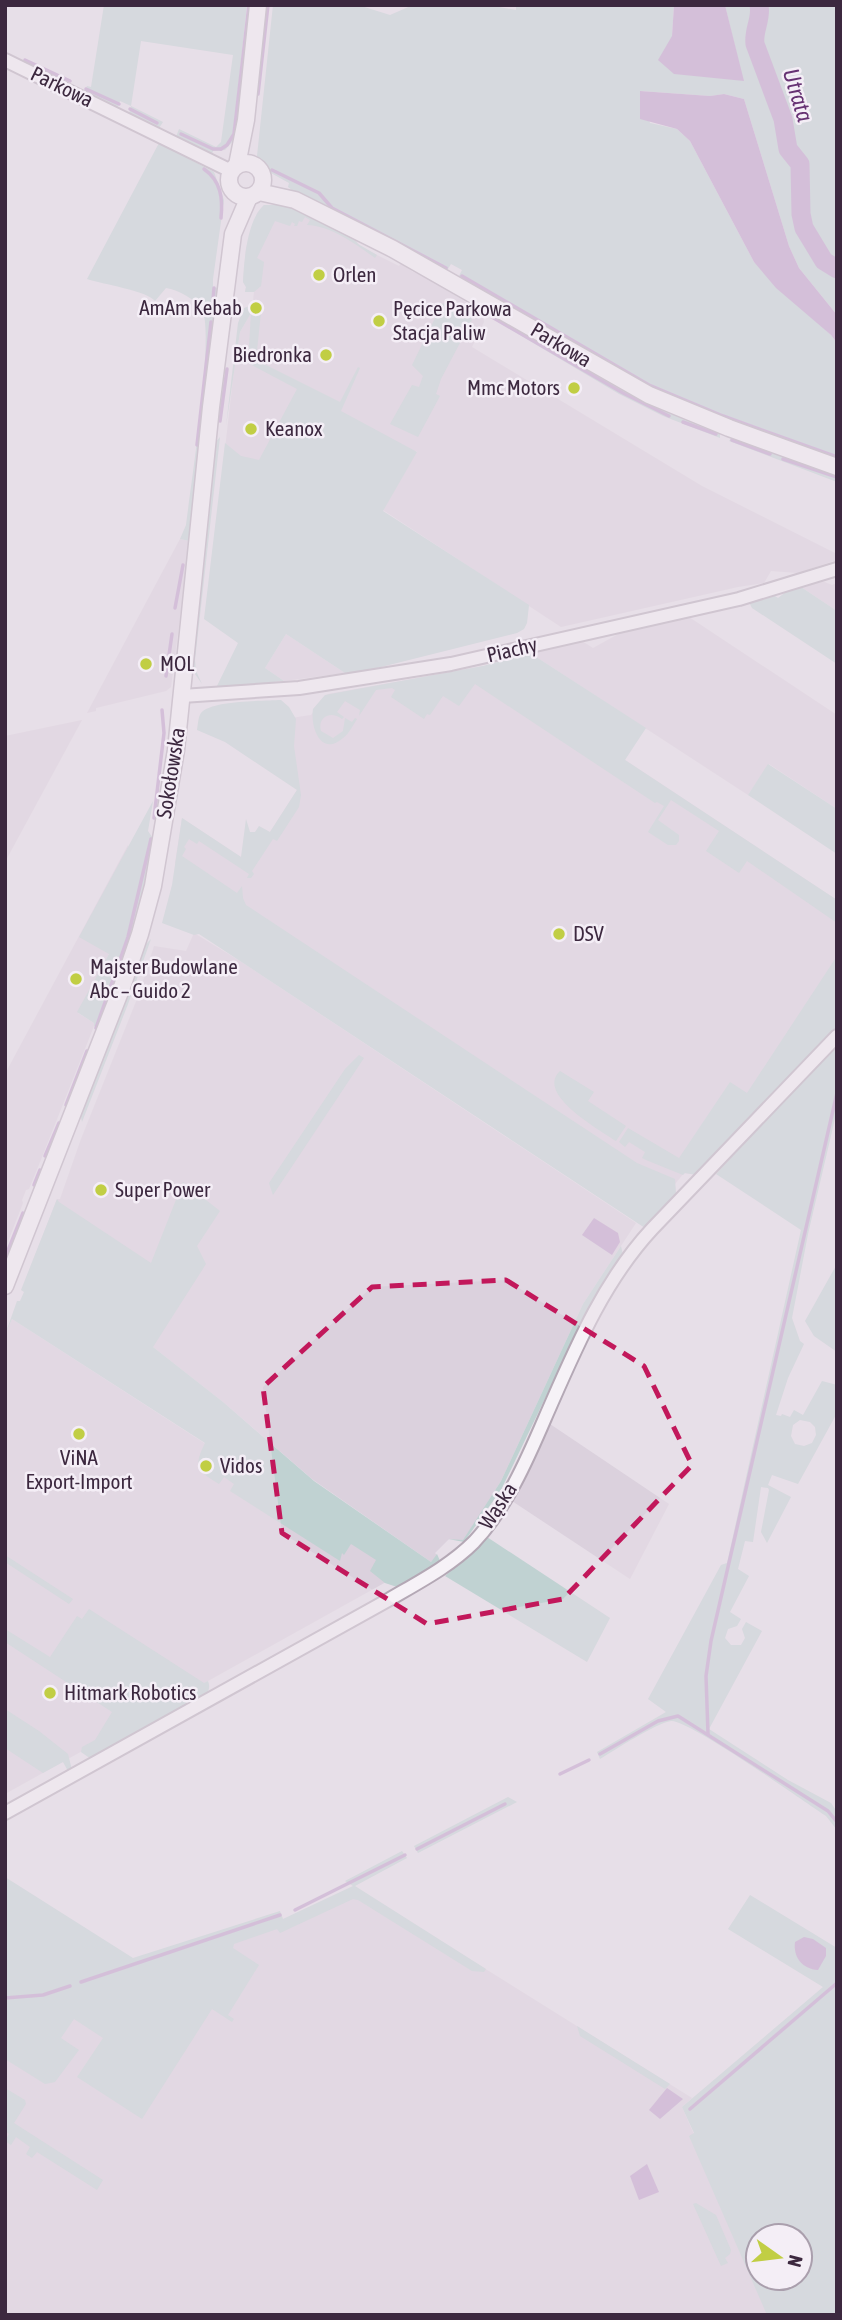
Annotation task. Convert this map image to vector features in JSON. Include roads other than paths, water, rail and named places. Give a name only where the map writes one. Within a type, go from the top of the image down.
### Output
[{"type":"street","points":[[240,167],[260,170],[257,189],[240,197],[228,181],[240,167],[258,5]]},
{"type":"street","name":"Parkowa","points":[[5,60],[215,161],[240,167]]},
{"type":"street","name":"Parkowa","points":[[257,189],[287,190],[295,200],[431,270],[641,391],[729,428],[837,467]]},
{"type":"street","name":"Sokołowska","points":[[5,1286],[122,987],[140,934],[156,868],[170,793],[182,696],[210,418],[233,234],[257,189]]},
{"type":"street","name":"Sokołowska","points":[[233,191],[230,223],[233,234]]},
{"type":"street","name":"Piachy","points":[[182,696],[305,688],[451,663],[739,599],[837,569]]},
{"type":"street","name":"Wąska","points":[[5,1812],[390,1599],[442,1568],[468,1547],[489,1522],[514,1482],[581,1340],[626,1259],[652,1228],[837,1036]]},
{"type":"waterway","points":[[221,149],[234,134],[249,5]]},
{"type":"waterway","points":[[258,94],[268,5]]},
{"type":"waterway","name":"Utrata","points":[[759,5],[755,44],[783,119],[788,149],[800,164],[801,214],[804,228],[824,261],[837,269]]},
{"type":"waterway","points":[[25,60],[70,81]]},
{"type":"waterway","points":[[86,89],[119,104]]},
{"type":"waterway","points":[[130,109],[157,123]]},
{"type":"waterway","points":[[181,134],[213,149],[221,149]]},
{"type":"waterway","points":[[204,169],[220,190],[221,218]]},
{"type":"waterway","points":[[272,170],[319,193],[332,208],[446,268]]},
{"type":"waterway","points":[[462,276],[649,385],[723,416],[837,457]]},
{"type":"waterway","points":[[212,313],[214,288]]},
{"type":"waterway","points":[[492,317],[623,393],[669,416]]},
{"type":"waterway","points":[[197,445],[211,322]]},
{"type":"waterway","points":[[220,421],[227,369]]},
{"type":"waterway","points":[[683,422],[716,434]]},
{"type":"waterway","points":[[732,440],[770,454]]},
{"type":"waterway","points":[[783,459],[837,477]]},
{"type":"waterway","points":[[175,608],[183,565]]},
{"type":"waterway","points":[[166,676],[172,634]]},
{"type":"waterway","points":[[154,818],[164,733],[162,710]]},
{"type":"waterway","points":[[96,1028],[128,937],[151,839]]},
{"type":"waterway","points":[[66,1105],[87,1051]]},
{"type":"waterway","points":[[708,1734],[706,1676],[711,1641],[837,1093]]},
{"type":"waterway","points":[[45,1156],[59,1123]]},
{"type":"waterway","points":[[34,1185],[40,1170]]},
{"type":"waterway","points":[[5,1258],[23,1213]]},
{"type":"waterway","points":[[600,1754],[658,1721],[678,1716],[828,1811],[837,1822]]},
{"type":"waterway","points":[[560,1774],[589,1760]]},
{"type":"waterway","points":[[417,1849],[505,1804]]},
{"type":"waterway","points":[[295,1910],[405,1855]]},
{"type":"waterway","points":[[81,1982],[280,1915]]},
{"type":"waterway","points":[[690,2109],[837,1983]]},
{"type":"waterway","points":[[5,1998],[43,1995],[70,1986]]},
{"type":"place","name":"Orlen","points":[[319,275]]},
{"type":"place","name":"AmAm Kebab","points":[[256,308]]},
{"type":"place","name":"Pęcice Parkowa Stacja Paliw","points":[[379,321]]},
{"type":"place","name":"Biedronka","points":[[326,355]]},
{"type":"place","name":"Mmc Motors","points":[[574,388]]},
{"type":"place","name":"Keanox","points":[[251,429]]},
{"type":"place","name":"MOL","points":[[146,664]]},
{"type":"place","name":"DSV","points":[[559,934]]},
{"type":"place","name":"Majster Budowlane Abc – Guido 2","points":[[76,979]]},
{"type":"place","name":"Super Power","points":[[101,1190]]},
{"type":"place","name":"ViNA Export-Import","points":[[79,1434]]},
{"type":"place","name":"Vidos","points":[[206,1466]]},
{"type":"place","name":"Hitmark Robotics","points":[[50,1693]]}]
